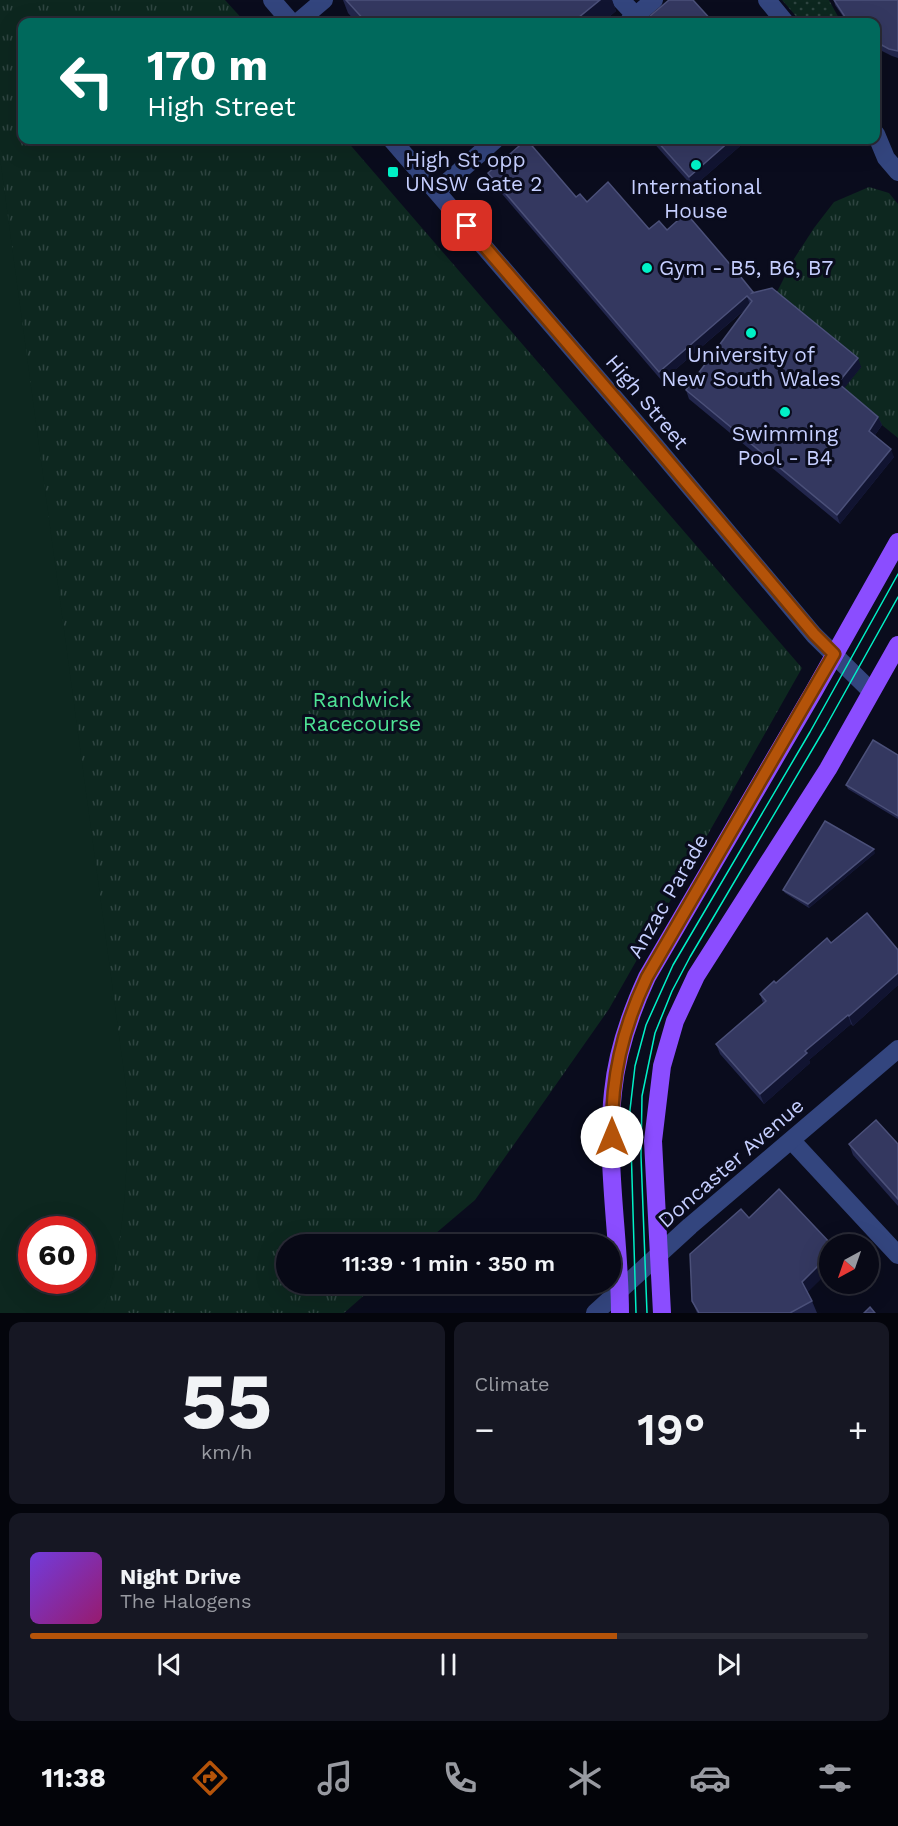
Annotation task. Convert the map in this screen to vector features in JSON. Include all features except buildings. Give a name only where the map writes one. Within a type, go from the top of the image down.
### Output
[{"type":"main road","name":"Anzac Parade","points":[[616,1234],[612,1120],[616,1070],[627,1024],[647,977],[898,542]]},
{"type":"main road","points":[[662,1313],[653,1141],[662,1066],[675,1022],[696,976],[828,769],[898,645]]},
{"type":"main road","name":"Anzac Parade","points":[[620,1294],[620,1313]]},
{"type":"street","points":[[303,18],[324,0]]},
{"type":"street","points":[[621,0],[631,18]]},
{"type":"street","points":[[633,18],[654,0]]},
{"type":"street","points":[[767,0],[782,18]]},
{"type":"street","points":[[280,3],[289,18]]},
{"type":"street","name":"High Street","points":[[396,144],[814,634],[871,691]]},
{"type":"street","points":[[437,191],[490,144]]},
{"type":"street","points":[[880,144],[886,158],[898,172]]},
{"type":"street","name":"Doncaster Avenue","points":[[621,1289],[898,1049]]},
{"type":"street","points":[[792,1141],[898,1255]]},
{"type":"street","name":"Doncaster Avenue","points":[[595,1313],[616,1294]]},
{"type":"green space","name":"Randwick Racecourse","points":[[0,0],[225,0],[241,18],[18,18],[18,144],[349,144],[802,668],[609,1009],[475,1200],[435,1234],[276,1234],[276,1294],[366,1294],[344,1313],[0,1313]]},
{"type":"green space","points":[[782,0],[829,0],[839,18],[798,18]]},
{"type":"green space","points":[[0,158],[126,1087],[127,1144],[124,1201],[117,1257],[103,1313],[0,1313]]},
{"type":"green space","points":[[869,187],[889,193],[898,204],[898,438],[841,392],[861,367],[775,296],[792,262],[834,202]]},
{"type":"tram line","points":[[636,1313],[630,1110],[635,1066],[646,1025],[673,965],[810,732],[898,574]]},
{"type":"tram line","points":[[647,1313],[641,1156],[642,1096],[655,1033],[672,991],[690,957],[825,728],[898,597]]},
{"type":"place","name":"International House","points":[[696,165]]},
{"type":"place","name":"High St opp UNSW Gate 2","points":[[393,172]]},
{"type":"place","name":"Gym - B5, B6, B7","points":[[647,268]]},
{"type":"place","name":"University of New South Wales","points":[[751,333]]},
{"type":"place","name":"Swimming Pool - B4","points":[[785,412]]},
{"type":"route","points":[[467,226],[814,634],[834,654],[647,977],[635,1002],[621,1045],[616,1070],[612,1137]]}]
